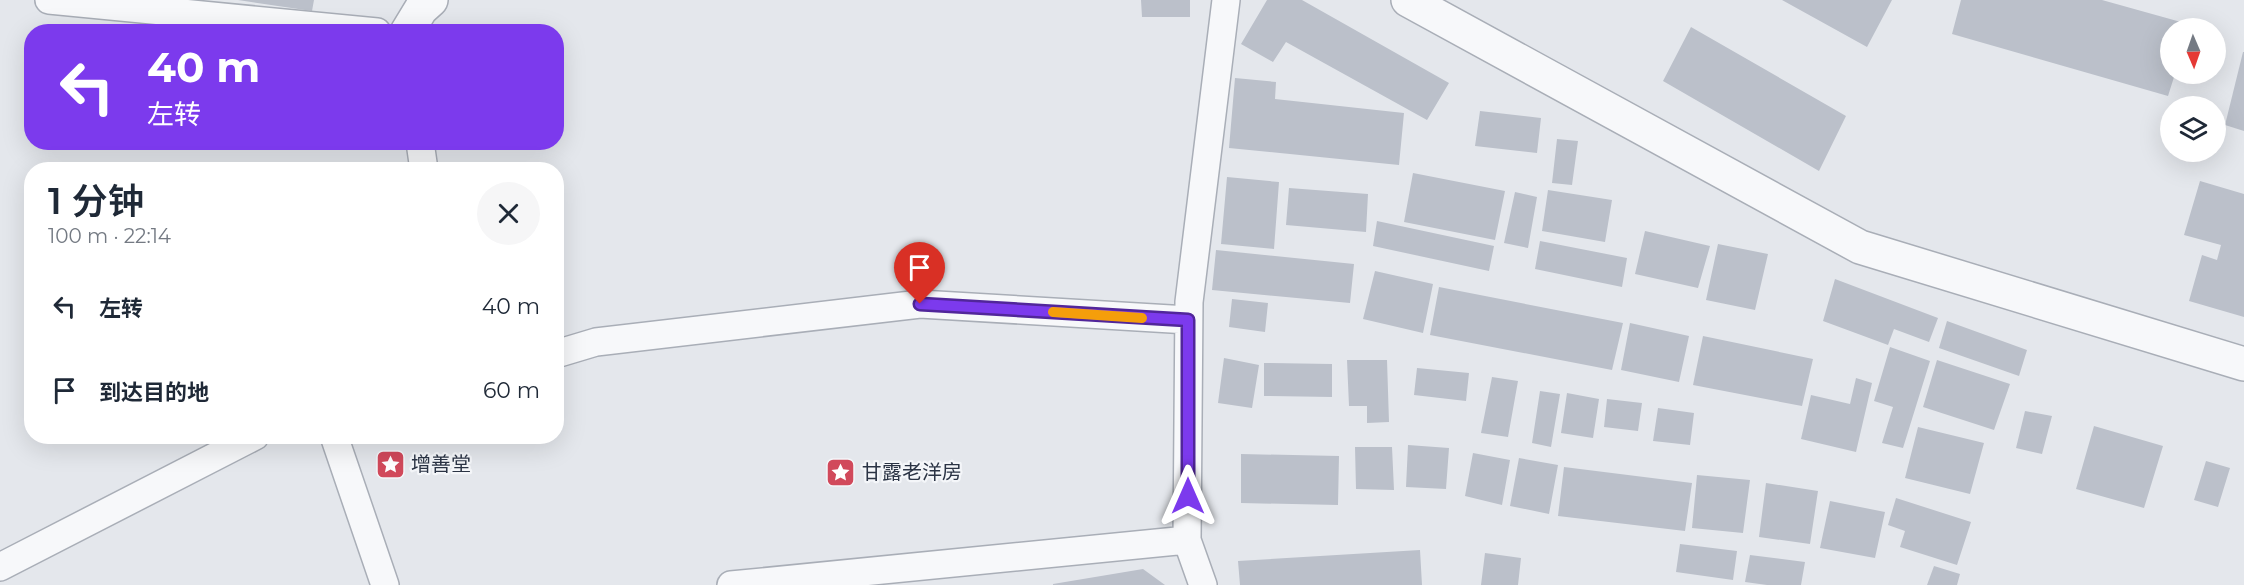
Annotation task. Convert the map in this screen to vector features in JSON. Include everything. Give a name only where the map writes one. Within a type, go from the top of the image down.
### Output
[{"type":"street","points":[[49,0],[295,24]]},
{"type":"street","points":[[412,24],[421,9],[431,0]]},
{"type":"street","points":[[1203,585],[1187,540],[1188,320],[1226,0]]},
{"type":"street","points":[[1408,0],[1860,247],[2244,364]]},
{"type":"street","points":[[564,352],[596,342],[920,304],[1188,320]]},
{"type":"street","points":[[0,567],[239,444]]},
{"type":"street","points":[[337,444],[385,585]]},
{"type":"street","points":[[731,585],[1187,540]]},
{"type":"building","points":[[238,0],[314,0],[312,11]]},
{"type":"building","points":[[1141,0],[1190,0],[1190,17],[1142,17]]},
{"type":"building","points":[[1267,0],[1302,0],[1449,83],[1427,120],[1286,42],[1273,62],[1241,44]]},
{"type":"building","points":[[1782,0],[1892,0],[1867,47]]},
{"type":"building","points":[[1961,0],[2102,0],[2166,18],[2160,18],[2160,84],[2172,84],[2168,96],[1952,34]]},
{"type":"building","points":[[1691,27],[1846,116],[1819,171],[1663,81]]},
{"type":"building","points":[[2244,52],[2244,131],[2226,125]]},
{"type":"building","points":[[1235,78],[1276,82],[1275,99],[1404,113],[1399,165],[1229,148]]},
{"type":"building","points":[[1480,111],[1541,118],[1537,153],[1475,146]]},
{"type":"building","points":[[1557,139],[1578,141],[1572,185],[1552,183]]},
{"type":"building","points":[[1413,173],[1505,191],[1495,240],[1404,222]]},
{"type":"building","points":[[1227,177],[1279,182],[1274,249],[1221,244]]},
{"type":"building","points":[[2200,181],[2244,194],[2244,317],[2189,301],[2202,255],[2217,260],[2221,245],[2184,235]]},
{"type":"building","points":[[1289,188],[1368,194],[1366,232],[1286,225]]},
{"type":"building","points":[[1548,190],[1612,200],[1605,242],[1542,231]]},
{"type":"building","points":[[1515,192],[1537,197],[1528,248],[1504,243]]},
{"type":"building","points":[[1377,221],[1494,246],[1489,271],[1373,246]]},
{"type":"building","points":[[1645,231],[1710,246],[1698,288],[1635,274]]},
{"type":"building","points":[[1540,241],[1627,258],[1622,287],[1535,269]]},
{"type":"building","points":[[1718,244],[1768,254],[1755,310],[1706,300]]},
{"type":"building","points":[[1216,250],[1354,264],[1350,303],[1212,290]]},
{"type":"building","points":[[1375,271],[1433,284],[1423,333],[1363,319]]},
{"type":"building","points":[[1835,279],[1938,318],[1929,342],[1894,329],[1888,345],[1823,321]]},
{"type":"building","points":[[1439,287],[1623,323],[1612,370],[1430,335]]},
{"type":"building","points":[[1232,299],[1268,303],[1265,332],[1229,327]]},
{"type":"building","points":[[1947,321],[2027,350],[2019,376],[1939,348]]},
{"type":"building","points":[[1630,323],[1689,336],[1679,382],[1621,370]]},
{"type":"building","points":[[1703,336],[1813,359],[1802,406],[1693,385]]},
{"type":"building","points":[[1890,347],[1930,361],[1903,448],[1882,443],[1893,407],[1874,401]]},
{"type":"building","points":[[1224,358],[1259,365],[1252,408],[1218,403]]},
{"type":"building","points":[[1347,360],[1387,360],[1389,422],[1367,423],[1367,406],[1349,406]]},
{"type":"building","points":[[1937,360],[2010,384],[1994,430],[1923,407]]},
{"type":"building","points":[[1264,363],[1332,364],[1332,397],[1264,396]]},
{"type":"building","points":[[1417,368],[1469,373],[1466,401],[1414,395]]},
{"type":"building","points":[[1492,377],[1518,381],[1508,437],[1481,433]]},
{"type":"building","points":[[1856,378],[1872,383],[1856,452],[1801,439],[1811,395],[1850,404]]},
{"type":"building","points":[[1540,391],[1560,394],[1551,447],[1532,443]]},
{"type":"building","points":[[1567,393],[1599,399],[1593,438],[1561,433]]},
{"type":"building","points":[[1607,399],[1642,403],[1638,431],[1604,427]]},
{"type":"building","points":[[1658,408],[1694,413],[1690,445],[1653,441]]},
{"type":"building","points":[[2025,411],[2052,416],[2042,454],[2016,448]]},
{"type":"building","points":[[2094,426],[2163,446],[2144,508],[2076,489]]},
{"type":"building","points":[[1918,427],[1984,443],[1970,494],[1905,478]]},
{"type":"building","points":[[1408,445],[1449,448],[1446,489],[1406,487]]},
{"type":"building","points":[[1355,447],[1392,447],[1394,490],[1356,489]]},
{"type":"building","points":[[1473,453],[1510,460],[1502,505],[1465,496]]},
{"type":"building","points":[[1241,454],[1339,456],[1338,505],[1241,503]]},
{"type":"building","points":[[1519,458],[1558,465],[1549,514],[1510,506]]},
{"type":"building","points":[[2206,461],[2230,468],[2218,507],[2194,500]]},
{"type":"building","points":[[1564,467],[1692,483],[1685,531],[1558,516]]},
{"type":"building","points":[[1697,475],[1750,480],[1743,533],[1692,528]]},
{"type":"building","points":[[1766,483],[1818,491],[1810,544],[1759,537]]},
{"type":"building","points":[[1896,498],[1971,522],[1957,565],[1900,547],[1905,531],[1888,525]]},
{"type":"building","points":[[1830,501],[1885,512],[1875,558],[1820,548]]},
{"type":"building","points":[[1680,544],[1737,551],[1733,580],[1676,572]]},
{"type":"building","points":[[1420,550],[1422,585],[1240,585],[1238,561]]},
{"type":"building","points":[[1485,553],[1521,558],[1518,585],[1481,585]]},
{"type":"building","points":[[1750,555],[1805,562],[1801,585],[1767,585],[1745,582]]},
{"type":"building","points":[[1934,566],[1960,574],[1957,585],[1927,585]]},
{"type":"building","points":[[1143,569],[1165,585],[1053,585],[1053,584]]},
{"type":"slow traffic","points":[[1053,312],[1142,318]]},
{"type":"place","name":"增善堂","points":[[390,464]]},
{"type":"place","name":"甘露老洋房","points":[[841,472]]},
{"type":"route","points":[[920,304],[1188,320],[1188,496]]}]
